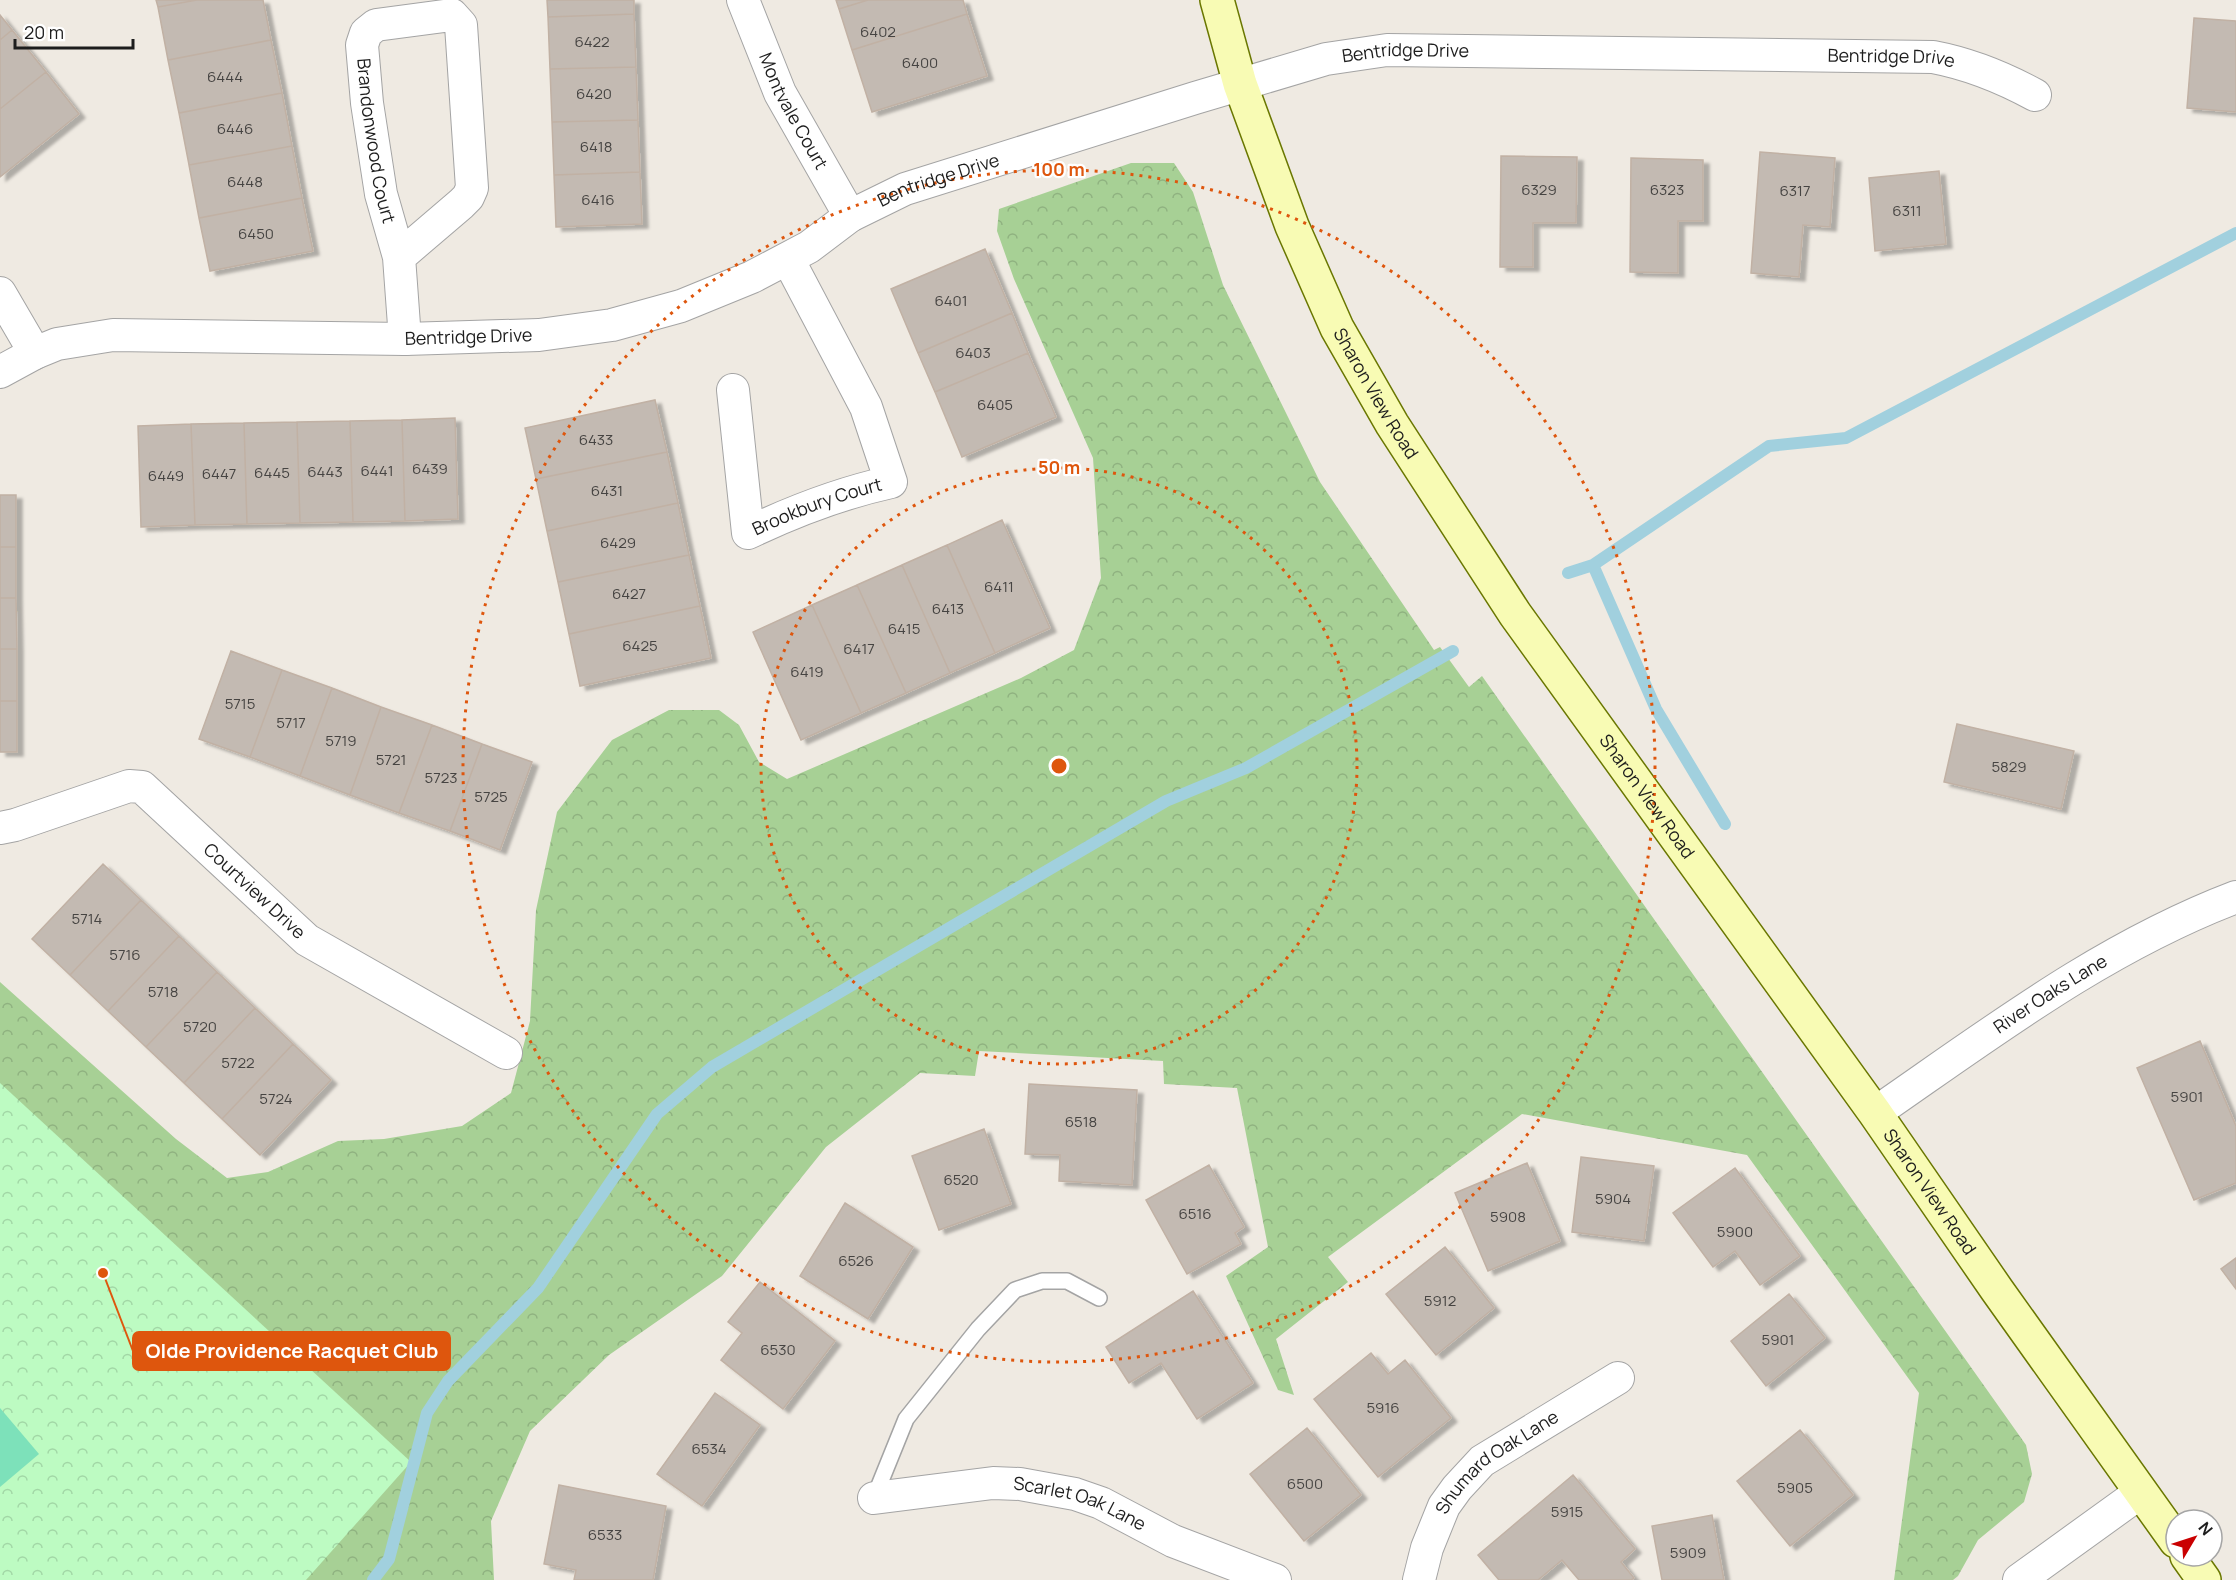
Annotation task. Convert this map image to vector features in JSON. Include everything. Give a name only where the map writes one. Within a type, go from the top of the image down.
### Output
[{"type":"street","name":"Montvale Court","points":[[743,0],[747,16],[780,93],[850,216]]},
{"type":"street","name":"Sharon View Road","points":[[1217,0],[1240,84],[1293,226],[1337,328],[1392,424],[1515,614],[1875,1113],[1990,1280],[2164,1524]]},
{"type":"street","name":"Brandonwood Court","points":[[399,257],[461,204],[468,197],[472,188],[461,25],[452,15],[376,24],[366,33],[362,45],[367,103],[381,194],[399,257],[405,339]]},
{"type":"street","name":"Bentridge Drive","points":[[0,372],[57,344],[113,335],[405,339],[539,335],[612,325],[681,306],[752,277],[809,247],[850,216],[905,189],[1326,59],[1387,50],[1933,57],[1960,62],[1995,74],[2035,94]]},
{"type":"street","name":"Brookbury Court","points":[[733,390],[748,533],[786,515],[855,490],[891,482],[866,407],[788,260]]},
{"type":"street","points":[[0,293],[35,353]]},
{"type":"street","name":"Courtview Drive","points":[[0,828],[129,786],[142,787],[308,940],[506,1053]]},
{"type":"street","name":"River Oaks Lane","points":[[1875,1113],[2061,985],[2158,930],[2236,897]]},
{"type":"street","name":"Shumard Oak Lane","points":[[1419,1580],[1427,1548],[1444,1506],[1482,1461],[1618,1378]]},
{"type":"street","name":"Scarlet Oak Lane","points":[[874,1498],[993,1484],[1020,1484],[1075,1494],[1101,1503],[1173,1541],[1275,1580]]},
{"type":"street","points":[[2019,1580],[2141,1492]]},
{"type":"lane","points":[[874,1498],[906,1419],[978,1329],[1015,1290],[1042,1281],[1067,1281],[1099,1298]]},
{"type":"green space","points":[[1131,163],[1174,163],[1193,192],[1223,285],[1320,482],[1434,650],[1440,647],[1469,687],[1482,676],[2026,1445],[2032,1474],[2024,1502],[1978,1540],[1958,1576],[1953,1580],[1894,1580],[1919,1393],[1747,1155],[1522,1114],[1328,1257],[1348,1282],[1276,1339],[1294,1395],[1278,1390],[1226,1276],[1268,1247],[1237,1088],[1164,1084],[1163,1061],[979,1051],[975,1076],[920,1073],[826,1147],[722,1276],[609,1355],[530,1431],[491,1521],[494,1580],[196,1580],[0,1155],[0,982],[176,1139],[227,1178],[268,1172],[338,1141],[384,1139],[462,1126],[511,1093],[530,1021],[536,910],[557,812],[612,740],[669,710],[719,710],[739,725],[759,762],[787,779],[1021,678],[1074,650],[1101,578],[1093,458],[1014,279],[997,231],[999,209]]},
{"type":"green space","points":[[0,1083],[411,1462],[306,1580],[0,1580]]},
{"type":"green space","points":[[0,1408],[39,1454],[0,1487]]},
{"type":"building","points":[[156,0],[197,0],[158,7]]},
{"type":"building","points":[[197,0],[263,0],[271,40],[168,60],[158,7]]},
{"type":"building","points":[[547,0],[634,0],[634,14],[548,17]]},
{"type":"building","points":[[836,0],[868,0],[839,9]]},
{"type":"building","points":[[868,0],[963,0],[967,14],[852,50],[839,9]]},
{"type":"building","points":[[634,14],[636,67],[550,69],[548,17]]},
{"type":"building","points":[[967,14],[987,76],[872,112],[852,50]]},
{"type":"building","points":[[0,15],[12,30],[0,40]]},
{"type":"building","points":[[2194,18],[2236,21],[2236,112],[2187,108]]},
{"type":"building","points":[[12,30],[46,72],[0,109],[0,40]]},
{"type":"building","points":[[271,40],[282,93],[179,113],[168,60]]},
{"type":"building","points":[[636,67],[638,120],[552,122],[550,69]]},
{"type":"building","points":[[46,72],[79,114],[0,177],[0,109]]},
{"type":"building","points":[[282,93],[292,146],[189,165],[179,113]]},
{"type":"building","points":[[638,120],[640,172],[554,175],[552,122]]},
{"type":"building","points":[[292,146],[302,198],[199,218],[189,165]]},
{"type":"building","points":[[1760,152],[1835,158],[1830,227],[1803,225],[1799,277],[1751,273]]},
{"type":"building","points":[[1501,156],[1577,157],[1576,223],[1533,223],[1533,267],[1500,267]]},
{"type":"building","points":[[1631,158],[1703,160],[1703,221],[1678,221],[1678,273],[1630,272]]},
{"type":"building","points":[[1939,171],[1946,244],[1875,251],[1869,178]]},
{"type":"building","points":[[640,172],[642,224],[556,227],[554,175]]},
{"type":"building","points":[[302,198],[313,251],[210,271],[199,218]]},
{"type":"building","points":[[985,249],[1012,313],[918,353],[891,289]]},
{"type":"building","points":[[1012,313],[1028,353],[935,392],[918,353]]},
{"type":"building","points":[[1028,353],[1056,417],[962,457],[935,392]]},
{"type":"building","points":[[655,400],[667,452],[536,479],[525,428]]},
{"type":"building","points":[[455,418],[458,519],[405,521],[402,420]]},
{"type":"building","points":[[402,420],[405,521],[353,522],[350,421]]},
{"type":"building","points":[[350,421],[353,522],[300,523],[297,422]]},
{"type":"building","points":[[297,422],[300,523],[247,524],[244,423]]},
{"type":"building","points":[[244,423],[247,524],[195,525],[191,424]]},
{"type":"building","points":[[191,424],[195,525],[141,527],[138,426]]},
{"type":"building","points":[[667,452],[678,503],[547,531],[536,479]]},
{"type":"building","points":[[0,495],[16,495],[16,547],[0,547]]},
{"type":"building","points":[[678,503],[689,555],[558,582],[547,531]]},
{"type":"building","points":[[1002,520],[1050,628],[995,653],[947,545]]},
{"type":"building","points":[[947,545],[995,653],[950,673],[902,565]]},
{"type":"building","points":[[0,547],[16,547],[16,598],[0,598]]},
{"type":"building","points":[[689,555],[700,606],[569,634],[558,582]]},
{"type":"building","points":[[902,565],[950,673],[906,693],[857,585]]},
{"type":"building","points":[[857,585],[906,693],[861,713],[812,605]]},
{"type":"building","points":[[0,598],[16,598],[17,649],[0,649]]},
{"type":"building","points":[[812,605],[861,713],[801,740],[753,632]]},
{"type":"building","points":[[700,606],[711,658],[580,686],[569,634]]},
{"type":"building","points":[[0,649],[17,649],[17,701],[0,701]]},
{"type":"building","points":[[231,651],[282,670],[250,757],[199,739]]},
{"type":"building","points":[[282,670],[332,688],[300,776],[250,757]]},
{"type":"building","points":[[332,688],[381,707],[350,795],[300,776]]},
{"type":"building","points":[[0,701],[17,701],[17,752],[0,752]]},
{"type":"building","points":[[381,707],[432,725],[399,813],[350,795]]},
{"type":"building","points":[[1957,724],[2074,751],[2061,809],[1944,782]]},
{"type":"building","points":[[432,725],[482,744],[450,831],[399,813]]},
{"type":"building","points":[[482,744],[532,762],[500,850],[450,831]]},
{"type":"building","points":[[103,864],[141,900],[70,975],[32,939]]},
{"type":"building","points":[[141,900],[179,936],[108,1011],[70,975]]},
{"type":"building","points":[[179,936],[217,972],[146,1047],[108,1011]]},
{"type":"building","points":[[217,972],[255,1008],[184,1083],[146,1047]]},
{"type":"building","points":[[255,1008],[293,1044],[222,1119],[184,1083]]},
{"type":"building","points":[[2200,1041],[2236,1126],[2236,1183],[2194,1200],[2137,1068]]},
{"type":"building","points":[[293,1044],[331,1080],[260,1155],[222,1119]]},
{"type":"building","points":[[1029,1084],[1137,1090],[1132,1185],[1059,1181],[1060,1155],[1025,1154]]},
{"type":"building","points":[[984,1129],[1011,1204],[939,1230],[912,1156]]},
{"type":"building","points":[[1581,1157],[1654,1166],[1644,1241],[1572,1232]]},
{"type":"building","points":[[1527,1163],[1560,1241],[1488,1271],[1455,1193]]},
{"type":"building","points":[[1209,1165],[1244,1227],[1235,1233],[1241,1244],[1187,1274],[1146,1200]]},
{"type":"building","points":[[1735,1168],[1800,1256],[1760,1285],[1735,1251],[1713,1267],[1673,1213]]},
{"type":"building","points":[[845,1203],[913,1247],[868,1319],[800,1276]]},
{"type":"building","points":[[1445,1247],[1494,1308],[1436,1355],[1386,1294]]},
{"type":"building","points":[[2236,1258],[2236,1289],[2221,1269]]},
{"type":"building","points":[[760,1282],[835,1341],[783,1409],[721,1360],[742,1333],[728,1322]]},
{"type":"building","points":[[1193,1291],[1253,1383],[1197,1419],[1161,1363],[1129,1383],[1106,1347]]},
{"type":"building","points":[[1789,1294],[1825,1338],[1766,1386],[1731,1341]]},
{"type":"building","points":[[1371,1353],[1388,1374],[1405,1360],[1451,1418],[1378,1477],[1314,1399]]},
{"type":"building","points":[[715,1393],[760,1425],[702,1506],[657,1474]]},
{"type":"building","points":[[1307,1428],[1361,1495],[1304,1541],[1250,1474]]},
{"type":"building","points":[[1800,1430],[1853,1495],[1790,1546],[1737,1481]]},
{"type":"building","points":[[1573,1475],[1635,1549],[1621,1562],[1634,1578],[1631,1580],[1579,1580],[1562,1560],[1538,1580],[1499,1580],[1478,1555]]},
{"type":"building","points":[[559,1485],[666,1506],[653,1580],[574,1580],[576,1570],[544,1564]]},
{"type":"building","points":[[1712,1515],[1724,1580],[1662,1580],[1652,1526]]},
{"type":"waterway","points":[[1568,573],[1593,565],[1769,446],[1846,438],[2236,233]]},
{"type":"waterway","points":[[1593,565],[1656,709],[1725,824]]},
{"type":"waterway","points":[[373,1580],[389,1559],[427,1413],[448,1381],[538,1288],[657,1114],[712,1067],[1166,801],[1246,768],[1453,651]]},
{"type":"place","name":"Olde Providence Racquet Club","points":[[103,1273]]}]
